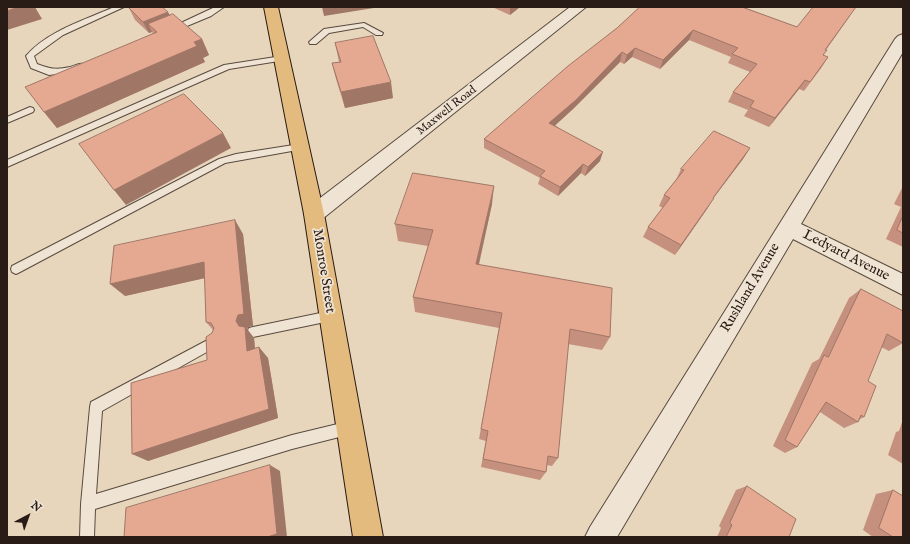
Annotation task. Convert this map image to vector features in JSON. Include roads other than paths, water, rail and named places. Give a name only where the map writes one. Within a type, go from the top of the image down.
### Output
[{"type":"main road","name":"Monroe Street","points":[[271,7],[314,214],[368,537]]},
{"type":"street","name":"Maxwell Road","points":[[314,214],[580,7]]},
{"type":"street","name":"Rushland Avenue","points":[[600,537],[903,39]]},
{"type":"street","name":"Ledyard Avenue","points":[[788,227],[903,285]]},
{"type":"lane","points":[[91,63],[72,69],[49,72],[34,66],[30,56],[40,46],[55,37],[120,7]]},
{"type":"lane","points":[[166,31],[208,14],[220,7]]},
{"type":"lane","points":[[313,42],[328,31],[364,25],[379,33]]},
{"type":"lane","points":[[7,164],[227,67],[282,58]]},
{"type":"lane","points":[[7,120],[30,110]]},
{"type":"lane","points":[[16,269],[222,161],[236,157],[300,147]]},
{"type":"lane","points":[[253,332],[330,316]]},
{"type":"lane","points":[[87,537],[88,504],[96,408],[217,340]]},
{"type":"lane","points":[[88,504],[292,442],[350,428]]}]
